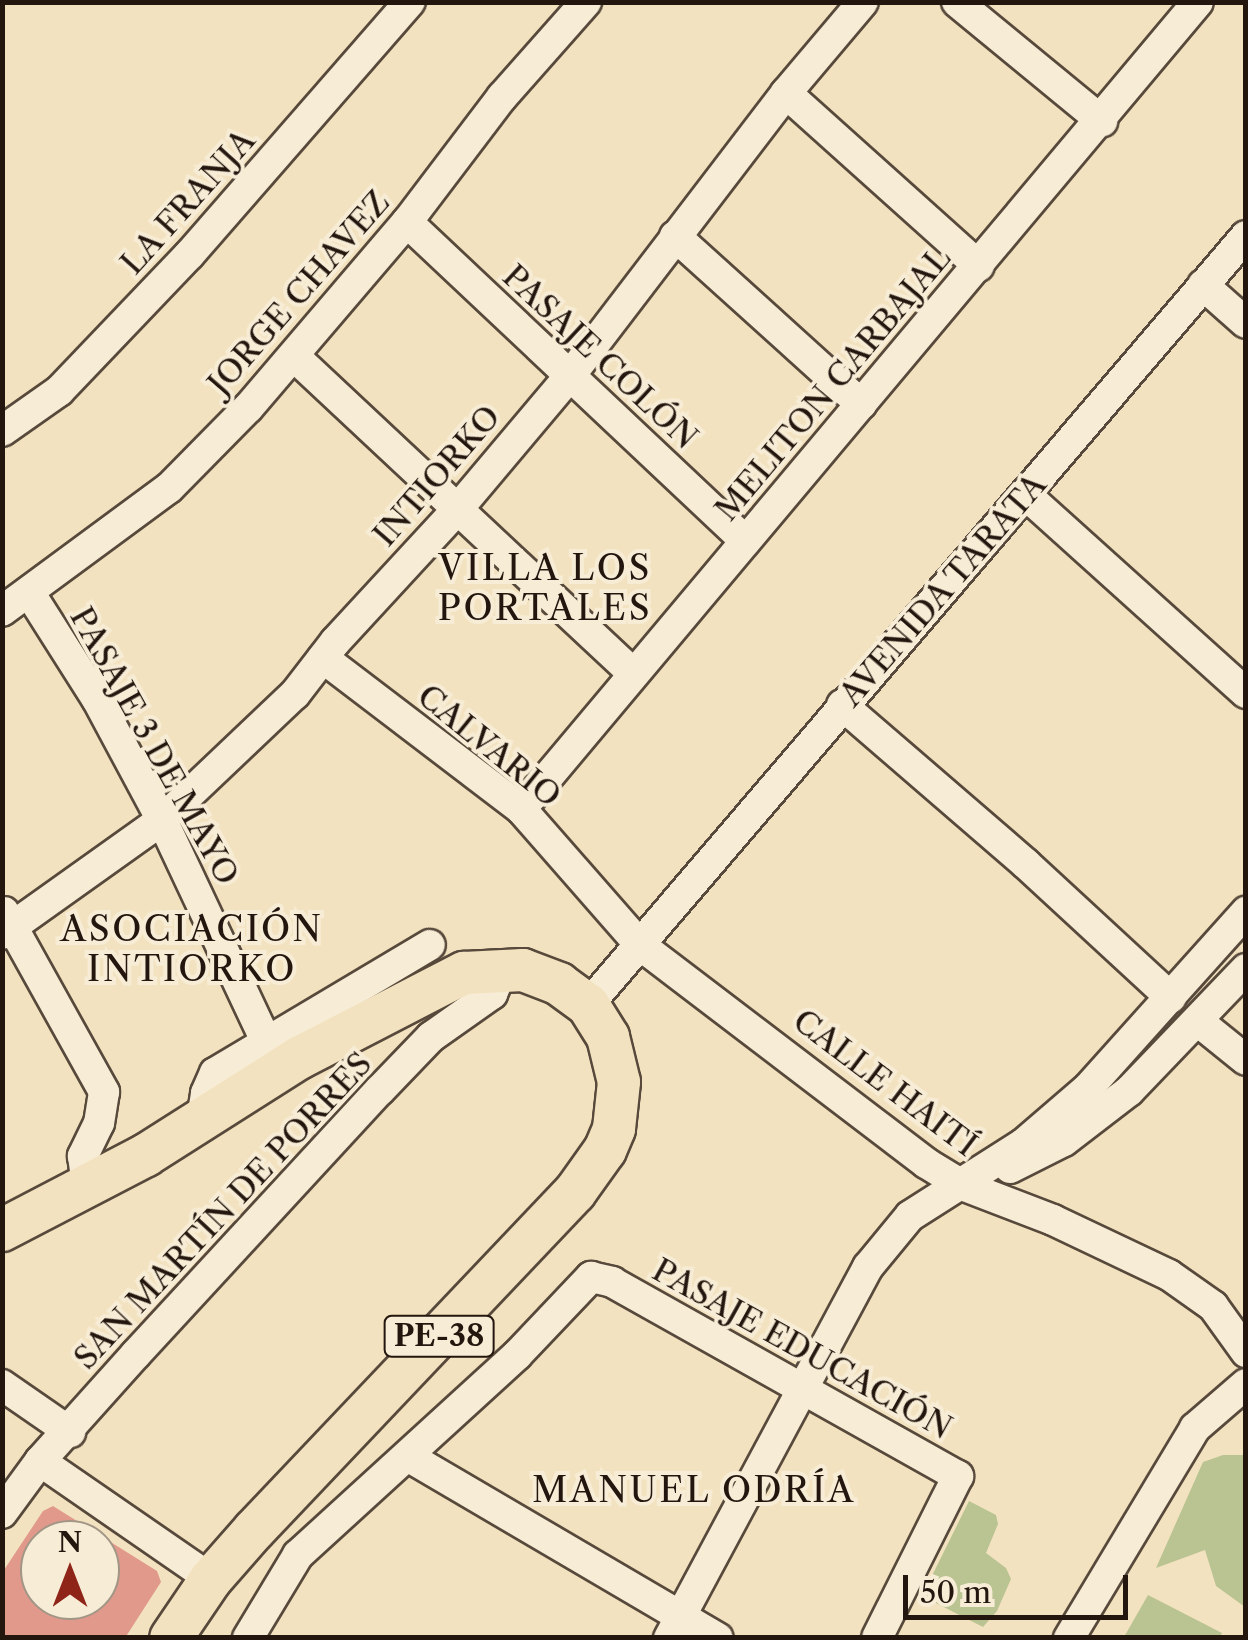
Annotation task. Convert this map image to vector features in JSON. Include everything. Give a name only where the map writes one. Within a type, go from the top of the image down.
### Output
[{"type":"highway","name":"PE-38","points":[[2,1230],[87,1186],[299,1058],[446,980],[503,968],[541,976],[588,1006],[608,1037],[620,1082],[614,1128],[605,1150],[575,1192],[255,1529],[211,1580],[171,1638]]},
{"type":"street","name":"LA FRANJA","points":[[2,431],[59,391],[190,256],[410,2]]},
{"type":"street","name":"JORGE CHAVEZ","points":[[2,610],[170,488],[295,357],[407,222],[502,97],[586,2]]},
{"type":"street","name":"INTIORKO","points":[[6,924],[162,820],[270,720],[569,377],[675,236],[862,2]]},
{"type":"street","points":[[957,2],[1102,121]]},
{"type":"street","name":"MELITON CARBAJAL","points":[[520,810],[1198,2]]},
{"type":"street","points":[[786,94],[979,266]]},
{"type":"street","name":"PASAJE COLÓN","points":[[407,222],[745,541]]},
{"type":"street","points":[[675,236],[861,404]]},
{"type":"street","name":"AVENIDA TARATA","points":[[588,1006],[1246,236]]},
{"type":"street","points":[[1203,286],[1246,323]]},
{"type":"street","points":[[295,357],[633,673]]},
{"type":"street","points":[[1026,495],[1246,693]]},
{"type":"street","name":"PASAJE 3 DE MAYO","points":[[29,592],[97,699],[162,820],[267,1043]]},
{"type":"street","name":"CALVARIO","points":[[323,658],[520,810],[640,944]]},
{"type":"street","points":[[842,705],[1026,864],[1171,998]]},
{"type":"street","points":[[675,1627],[868,1267],[910,1216],[1023,1144],[1088,1088],[1246,912]]},
{"type":"street","points":[[6,924],[104,1092],[99,1123],[82,1156],[87,1186]]},
{"type":"street","points":[[202,1119],[215,1073],[430,944]]},
{"type":"street","name":"CALLE HAITÍ","points":[[640,944],[962,1186],[1053,1220],[1168,1275],[1213,1306],[1246,1352]]},
{"type":"street","name":"SAN MARTÍN DE PORRES","points":[[2,1513],[40,1461],[136,1354],[431,1037],[492,994],[503,968]]},
{"type":"street","points":[[962,1186],[1034,1160],[1130,1091],[1246,969]]},
{"type":"street","points":[[1199,1022],[1246,1060]]},
{"type":"street","name":"PASAJE EDUCACIÓN","points":[[410,1457],[591,1277],[612,1282],[958,1476],[877,1638]]},
{"type":"street","points":[[1068,1638],[1195,1428],[1246,1384]]},
{"type":"street","points":[[2,1385],[70,1432]]},
{"type":"street","points":[[248,1638],[298,1556],[410,1457],[675,1627],[718,1638]]},
{"type":"street","points":[[40,1461],[211,1580]]},
{"type":"street","points":[[255,1529],[298,1556]]},
{"type":"green space","points":[[1223,1455],[1245,1455],[1245,1607],[1216,1586],[1205,1550],[1156,1568],[1203,1462]]},
{"type":"green space","points":[[969,1501],[996,1515],[998,1524],[986,1553],[1006,1568],[1011,1579],[997,1611],[983,1627],[922,1596]]},
{"type":"green space","points":[[1148,1595],[1222,1633],[1219,1638],[1124,1637]]},
{"type":"building","points":[[53,1506],[75,1520],[37,1520]]},
{"type":"building","points":[[20,1546],[20,1620],[120,1620],[120,1548],[157,1571],[161,1582],[125,1638],[2,1638],[2,1573]]},
{"type":"district","name":"VILLA LOS PORTALES","points":[[545,588]]},
{"type":"district","name":"ASOCIACIÓN INTIORKO","points":[[192,949]]},
{"type":"district","name":"MANUEL ODRÍA","points":[[694,1490]]}]
